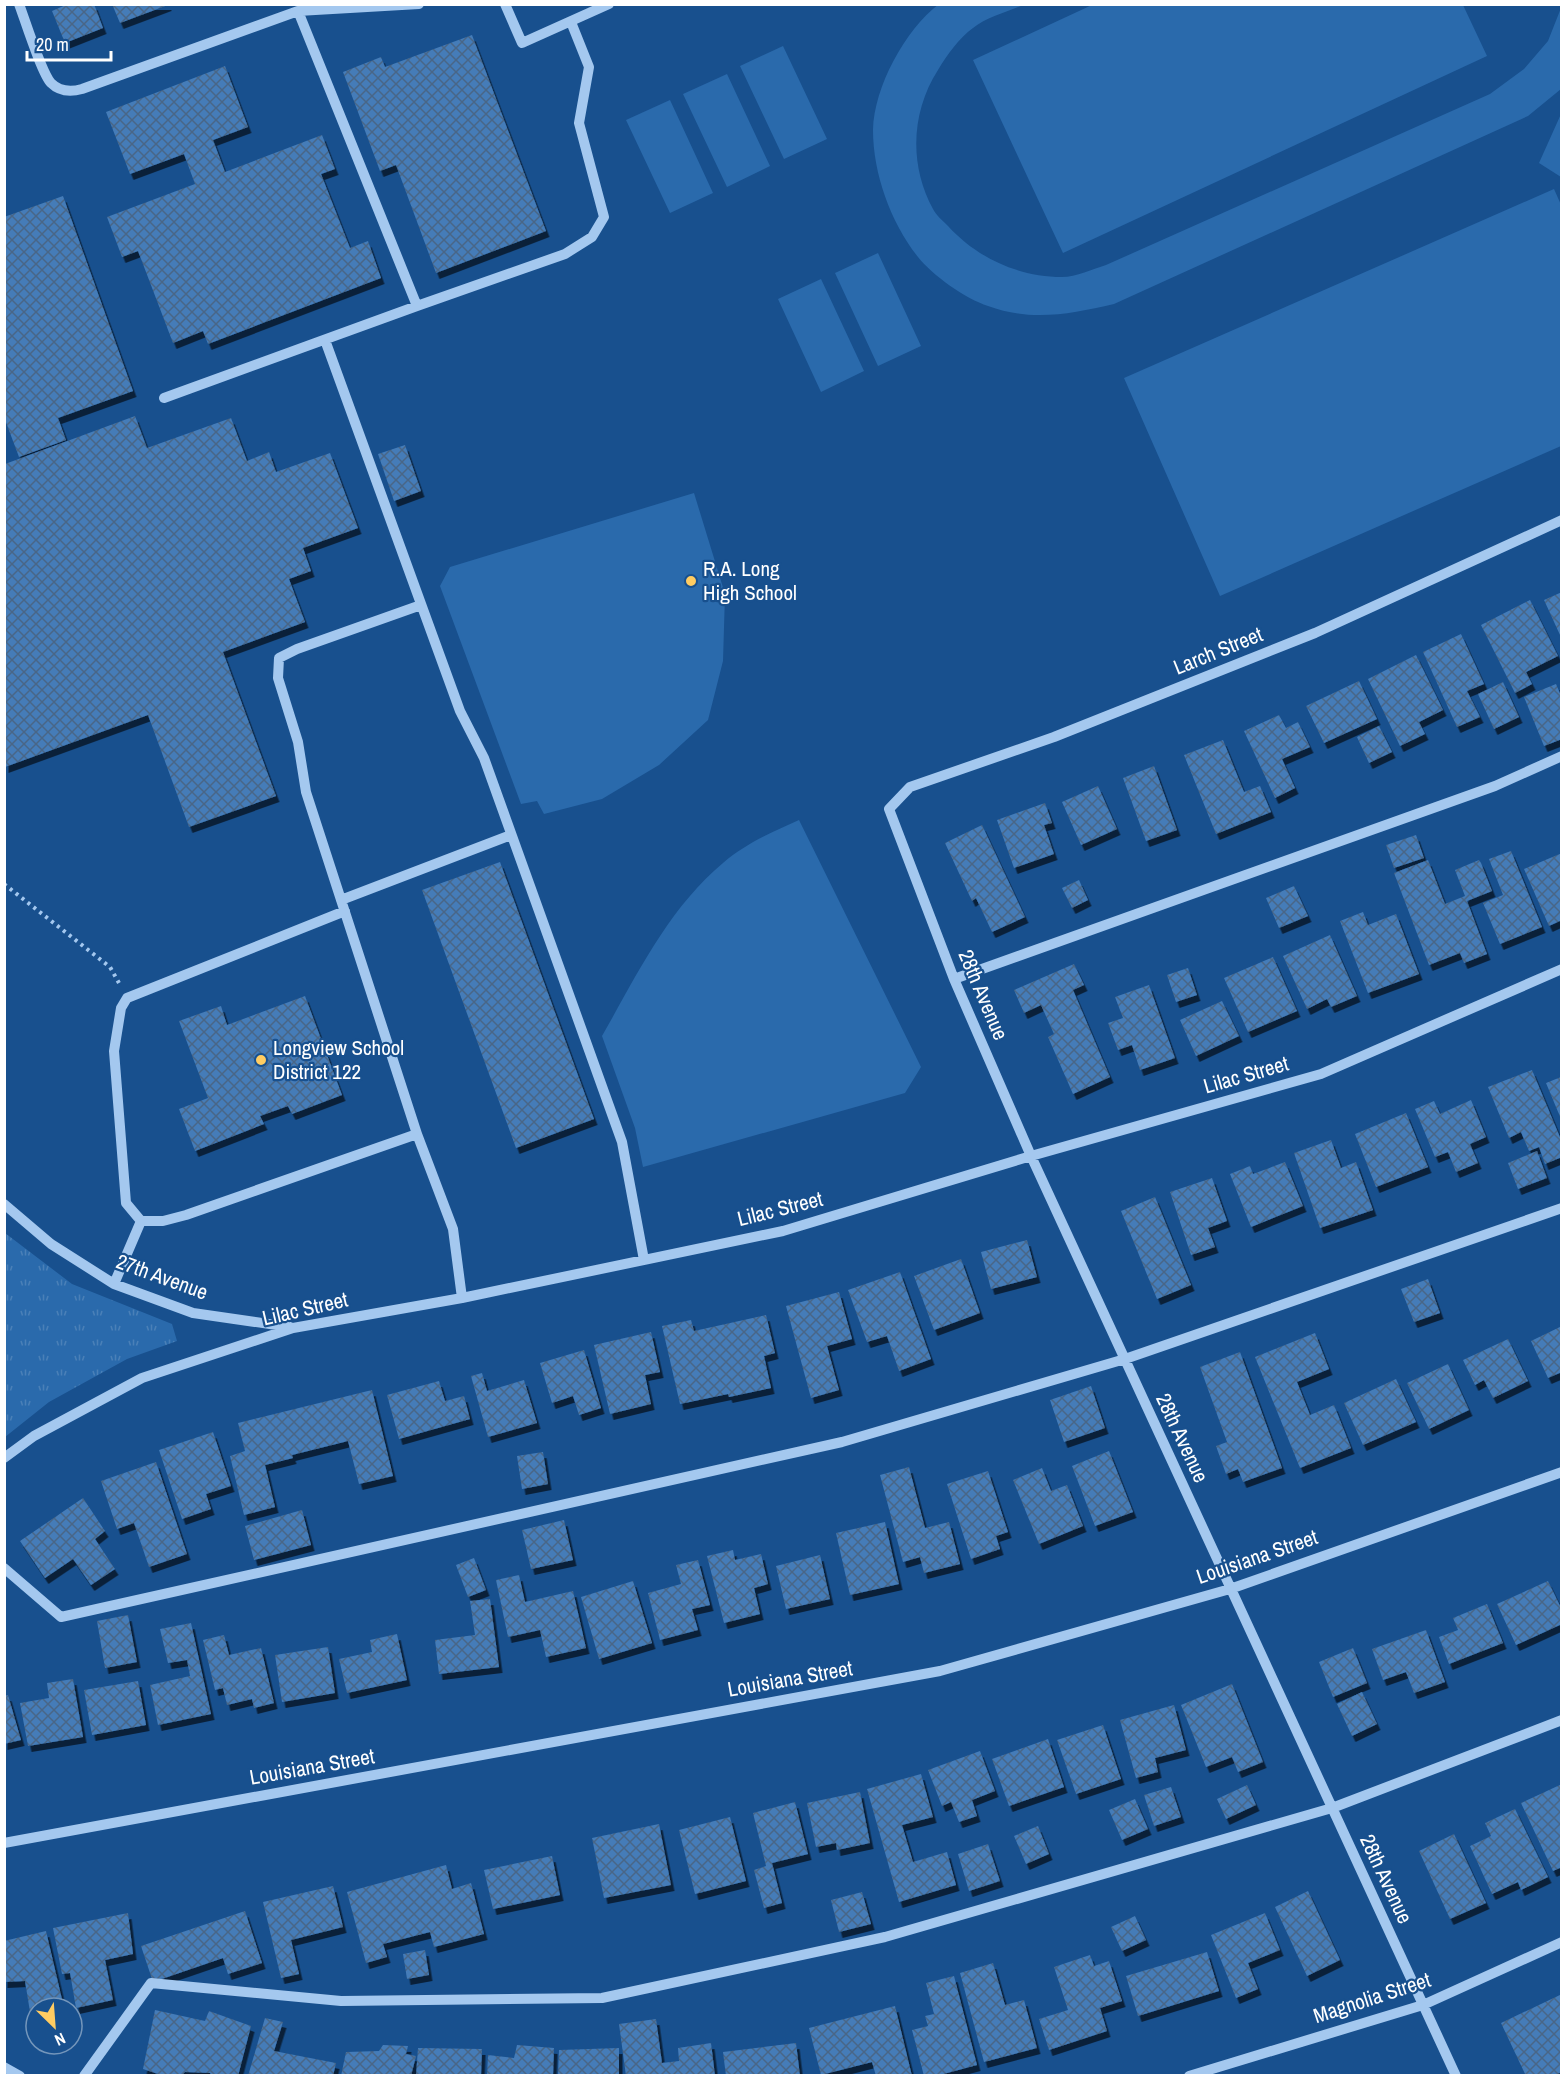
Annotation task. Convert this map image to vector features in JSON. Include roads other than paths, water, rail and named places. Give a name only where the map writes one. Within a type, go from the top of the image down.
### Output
[{"type":"street","points":[[19,4],[47,78],[58,88],[66,91],[82,88],[298,11],[419,4]]},
{"type":"street","points":[[505,4],[522,43],[609,4]]},
{"type":"street","points":[[298,11],[417,306]]},
{"type":"street","points":[[164,398],[565,254],[592,237],[604,217],[579,123],[589,67],[571,22]]},
{"type":"street","points":[[325,340],[460,711],[483,758],[622,1142],[644,1260]]},
{"type":"street","name":"Larch Street","points":[[889,810],[910,787],[1054,737],[1315,633],[1562,520]]},
{"type":"street","points":[[421,605],[297,649],[279,658],[278,678],[298,742],[306,792],[417,1134],[453,1229],[462,1298]]},
{"type":"street","points":[[954,979],[1495,786],[1562,756]]},
{"type":"street","name":"28th Avenue","points":[[889,810],[954,979],[1031,1156],[1456,2076]]},
{"type":"street","points":[[141,1221],[126,1203],[114,1052],[121,1008],[127,998],[511,835]]},
{"type":"street","name":"Lilac Street","points":[[4,1458],[33,1436],[142,1378],[293,1328],[462,1298],[783,1231],[1031,1156],[1321,1074],[1562,969]]},
{"type":"street","points":[[141,1221],[163,1221],[186,1215],[417,1134]]},
{"type":"street","name":"27th Avenue","points":[[4,1204],[51,1244],[114,1284],[194,1313],[293,1328]]},
{"type":"street","points":[[4,1568],[61,1617],[842,1442],[1125,1359],[1562,1208]]},
{"type":"street","points":[[114,1284],[141,1221]]},
{"type":"street","name":"Louisiana Street","points":[[4,1843],[940,1671],[1230,1589],[1562,1472]]},
{"type":"street","points":[[84,2076],[151,1983],[341,2001],[602,1998],[885,1937],[1332,1808],[1562,1720]]},
{"type":"street","name":"Magnolia Street","points":[[1189,2076],[1423,2005],[1562,1941]]},
{"type":"street","points":[[4,2067],[20,2076]]},
{"type":"place","name":"R.A. Long High School","points":[[691,581]]},
{"type":"place","name":"Longview School District 122","points":[[261,1060]]}]
